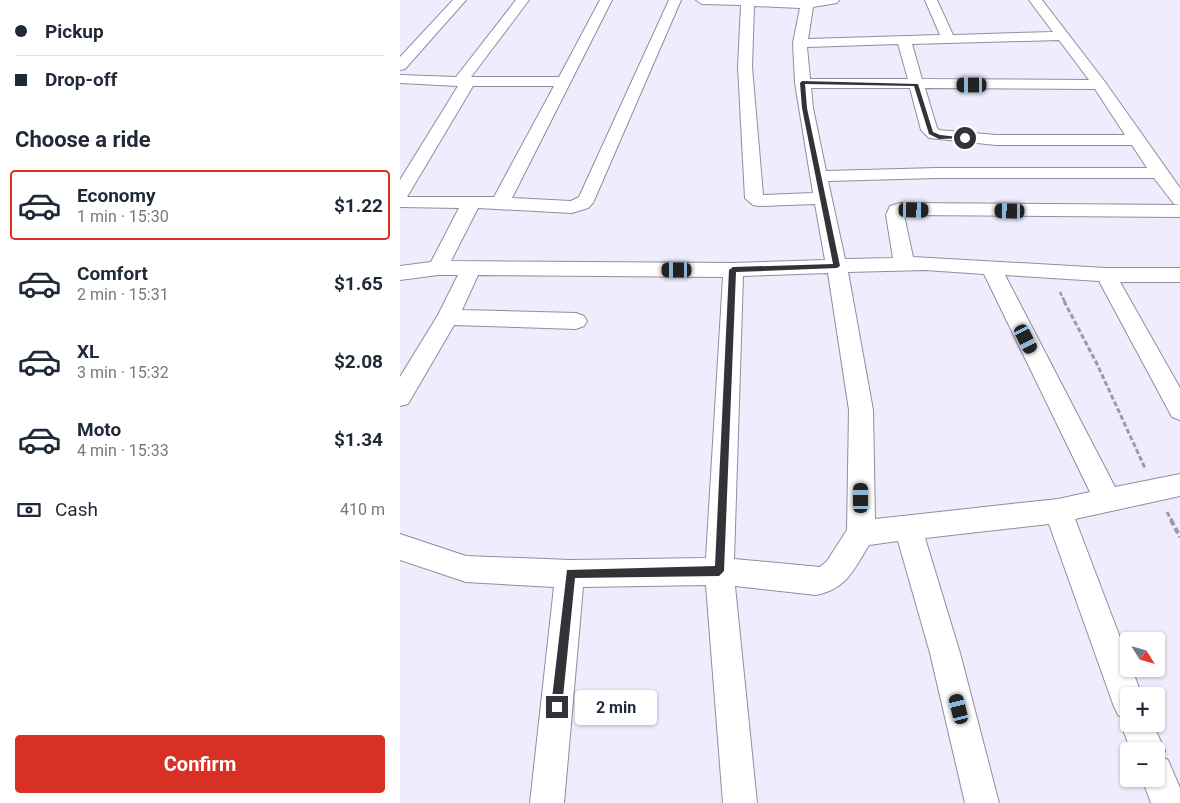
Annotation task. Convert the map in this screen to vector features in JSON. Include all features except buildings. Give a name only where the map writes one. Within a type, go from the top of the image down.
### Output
[{"type":"street","points":[[400,66],[460,0]]},
{"type":"street","points":[[400,194],[464,82],[523,0]]},
{"type":"street","points":[[500,203],[606,0]]},
{"type":"street","points":[[400,202],[572,206],[582,204],[587,199],[626,112],[654,41],[675,0]]},
{"type":"street","points":[[702,0],[807,4],[833,0]]},
{"type":"street","points":[[931,0],[948,39]]},
{"type":"street","points":[[1035,0],[1100,85],[1159,173],[1180,200]]},
{"type":"street","points":[[748,2],[745,67],[754,198],[759,201],[823,198]]},
{"type":"street","points":[[400,548],[466,569],[570,574],[719,571],[816,581],[827,579],[837,570],[861,533],[861,410],[837,266],[805,108],[800,43],[807,4]]},
{"type":"street","points":[[800,43],[1062,36]]},
{"type":"street","points":[[904,40],[929,130],[939,137],[996,140],[1138,140]]},
{"type":"street","points":[[400,79],[464,82],[564,81]]},
{"type":"street","points":[[802,83],[1100,85]]},
{"type":"street","points":[[819,176],[937,173],[1159,173]]},
{"type":"street","points":[[438,268],[471,203]]},
{"type":"street","points":[[904,264],[895,216],[897,210],[900,209],[1180,211]]},
{"type":"street","points":[[400,273],[438,268],[733,270],[925,263],[1106,275],[1180,275]]},
{"type":"street","points":[[991,268],[1107,500]]},
{"type":"street","points":[[400,397],[448,317],[471,269]]},
{"type":"street","points":[[733,270],[719,571],[740,803]]},
{"type":"street","points":[[1106,275],[1180,410]]},
{"type":"street","points":[[448,317],[576,320]]},
{"type":"street","points":[[861,533],[1058,510],[1168,488]]},
{"type":"street","points":[[1058,510],[1123,687]]},
{"type":"street","points":[[908,528],[945,653],[982,803]]},
{"type":"street","points":[[547,803],[570,574]]},
{"type":"path","points":[[1049,271],[1097,364],[1168,488]]},
{"type":"route","points":[[557,707],[570,574],[719,571],[733,270],[837,266],[805,108],[802,83],[916,85],[931,133],[939,137],[965,138]]}]
